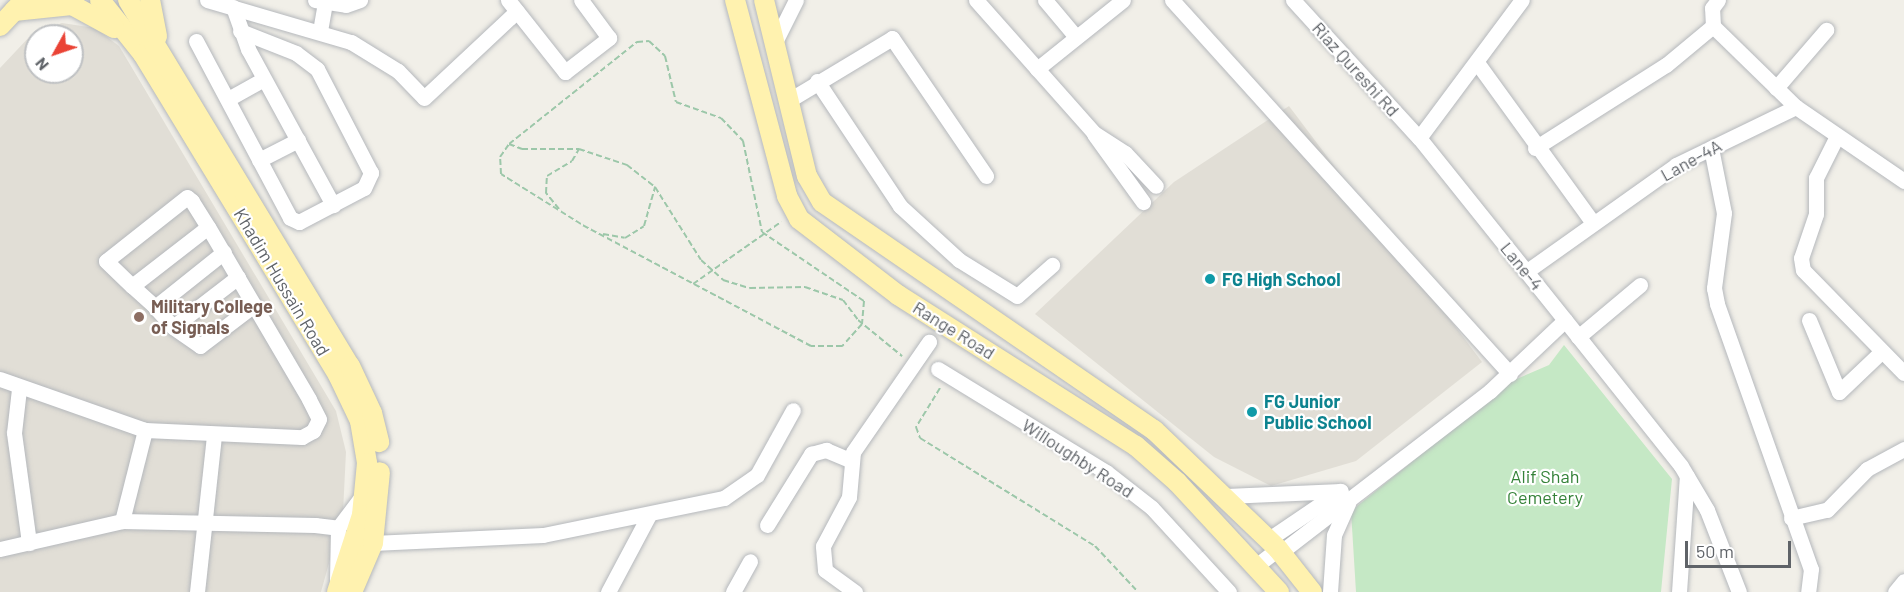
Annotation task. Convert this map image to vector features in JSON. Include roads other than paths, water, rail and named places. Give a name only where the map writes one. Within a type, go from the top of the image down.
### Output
[{"type":"main road","name":"Khadim Hussain Road","points":[[100,0],[151,49],[364,394],[381,462],[373,543],[352,592]]},
{"type":"main road","name":"Khadim Hussain Road","points":[[128,0],[151,49],[353,404],[365,442],[365,491],[337,592]]},
{"type":"main road","points":[[150,0],[151,49]]},
{"type":"main road","name":"Range Road","points":[[735,0],[796,214],[817,238],[898,295],[1136,446],[1279,592]]},
{"type":"main road","points":[[764,0],[807,176],[837,217],[1154,430],[1227,496],[1276,547],[1312,592]]},
{"type":"main road","points":[[0,26],[19,5],[72,5],[94,13],[151,49]]},
{"type":"street","points":[[207,0],[321,31],[373,53],[424,98],[512,5],[565,72],[609,38],[581,0]]},
{"type":"street","points":[[321,31],[320,1],[360,0]]},
{"type":"street","points":[[774,44],[796,0]]},
{"type":"street","points":[[976,0],[1094,133],[1125,153],[1156,186]]},
{"type":"street","points":[[1045,0],[1076,38]]},
{"type":"street","points":[[1037,69],[1123,0]]},
{"type":"street","points":[[1172,0],[1510,374]]},
{"type":"street","name":"Riaz Qureshi Rd","points":[[1293,0],[1419,138]]},
{"type":"street","points":[[1419,138],[1478,64],[1522,0]]},
{"type":"street","points":[[1718,0],[1712,8],[1713,26],[1776,88],[1836,138],[1904,181]]},
{"type":"street","points":[[233,7],[240,31],[264,79],[333,205]]},
{"type":"street","points":[[1535,148],[1666,66],[1713,26]]},
{"type":"street","points":[[1776,88],[1826,30]]},
{"type":"street","points":[[196,41],[290,218],[299,222],[364,189],[371,173],[317,69],[296,53],[240,31]]},
{"type":"street","points":[[790,99],[892,38],[986,176]]},
{"type":"street","points":[[1478,64],[1535,148],[1593,223]]},
{"type":"street","points":[[228,99],[264,79]]},
{"type":"street","points":[[817,81],[900,206],[959,260],[1017,296],[1052,265]]},
{"type":"street","name":"Lane-4A","points":[[1527,271],[1676,165],[1796,107]]},
{"type":"street","points":[[1094,133],[1102,152],[1143,202]]},
{"type":"street","name":"Lane-4","points":[[1419,138],[1564,320],[1632,399],[1687,476],[1707,510],[1739,592]]},
{"type":"street","points":[[1836,138],[1816,178],[1816,214],[1801,258],[1803,270],[1904,373]]},
{"type":"street","points":[[259,160],[298,140]]},
{"type":"street","points":[[1711,148],[1724,213],[1714,288],[1717,304],[1811,569],[1808,592]]},
{"type":"street","points":[[0,378],[19,389],[145,430],[214,435],[302,437],[319,419],[224,252],[187,197],[106,261],[173,327],[200,346],[254,305]]},
{"type":"street","points":[[132,286],[208,226]]},
{"type":"street","points":[[154,307],[224,252]]},
{"type":"street","points":[[173,327],[238,277]]},
{"type":"street","points":[[1578,337],[1640,285]]},
{"type":"street","points":[[1256,567],[1276,547],[1510,374],[1564,320]]},
{"type":"street","points":[[1809,320],[1839,392],[1882,351]]},
{"type":"street","points":[[855,592],[830,577],[822,555],[849,497],[850,460],[929,342]]},
{"type":"street","name":"Willoughby Road","points":[[943,372],[1106,472],[1152,508],[1229,592]]},
{"type":"street","points":[[19,389],[7,433],[29,543]]},
{"type":"street","points":[[373,543],[543,535],[724,498],[746,487],[793,410]]},
{"type":"street","points":[[122,521],[145,430]]},
{"type":"street","points":[[197,592],[207,520],[214,435]]},
{"type":"street","points":[[1791,518],[1827,510],[1868,469],[1904,449]]},
{"type":"street","points":[[767,525],[811,454],[826,450],[850,460]]},
{"type":"street","points":[[1679,592],[1687,476]]},
{"type":"street","points":[[337,592],[338,528],[365,491]]},
{"type":"street","points":[[1227,496],[1345,496]]},
{"type":"street","points":[[1330,592],[1334,535],[1345,496]]},
{"type":"street","points":[[608,592],[649,515]]},
{"type":"street","points":[[0,549],[122,521],[207,520],[338,528]]},
{"type":"street","points":[[733,592],[750,561]]},
{"type":"street","points":[[1895,592],[1904,581]]},
{"type":"place","name":"FG High School","points":[[1210,279]]},
{"type":"place","name":"Military College of Signals","points":[[139,317]]},
{"type":"place","name":"FG Junior Public School","points":[[1252,412]]},
{"type":"park label","name":"Alif Shah Cemetery","points":[[1545,487]]}]
